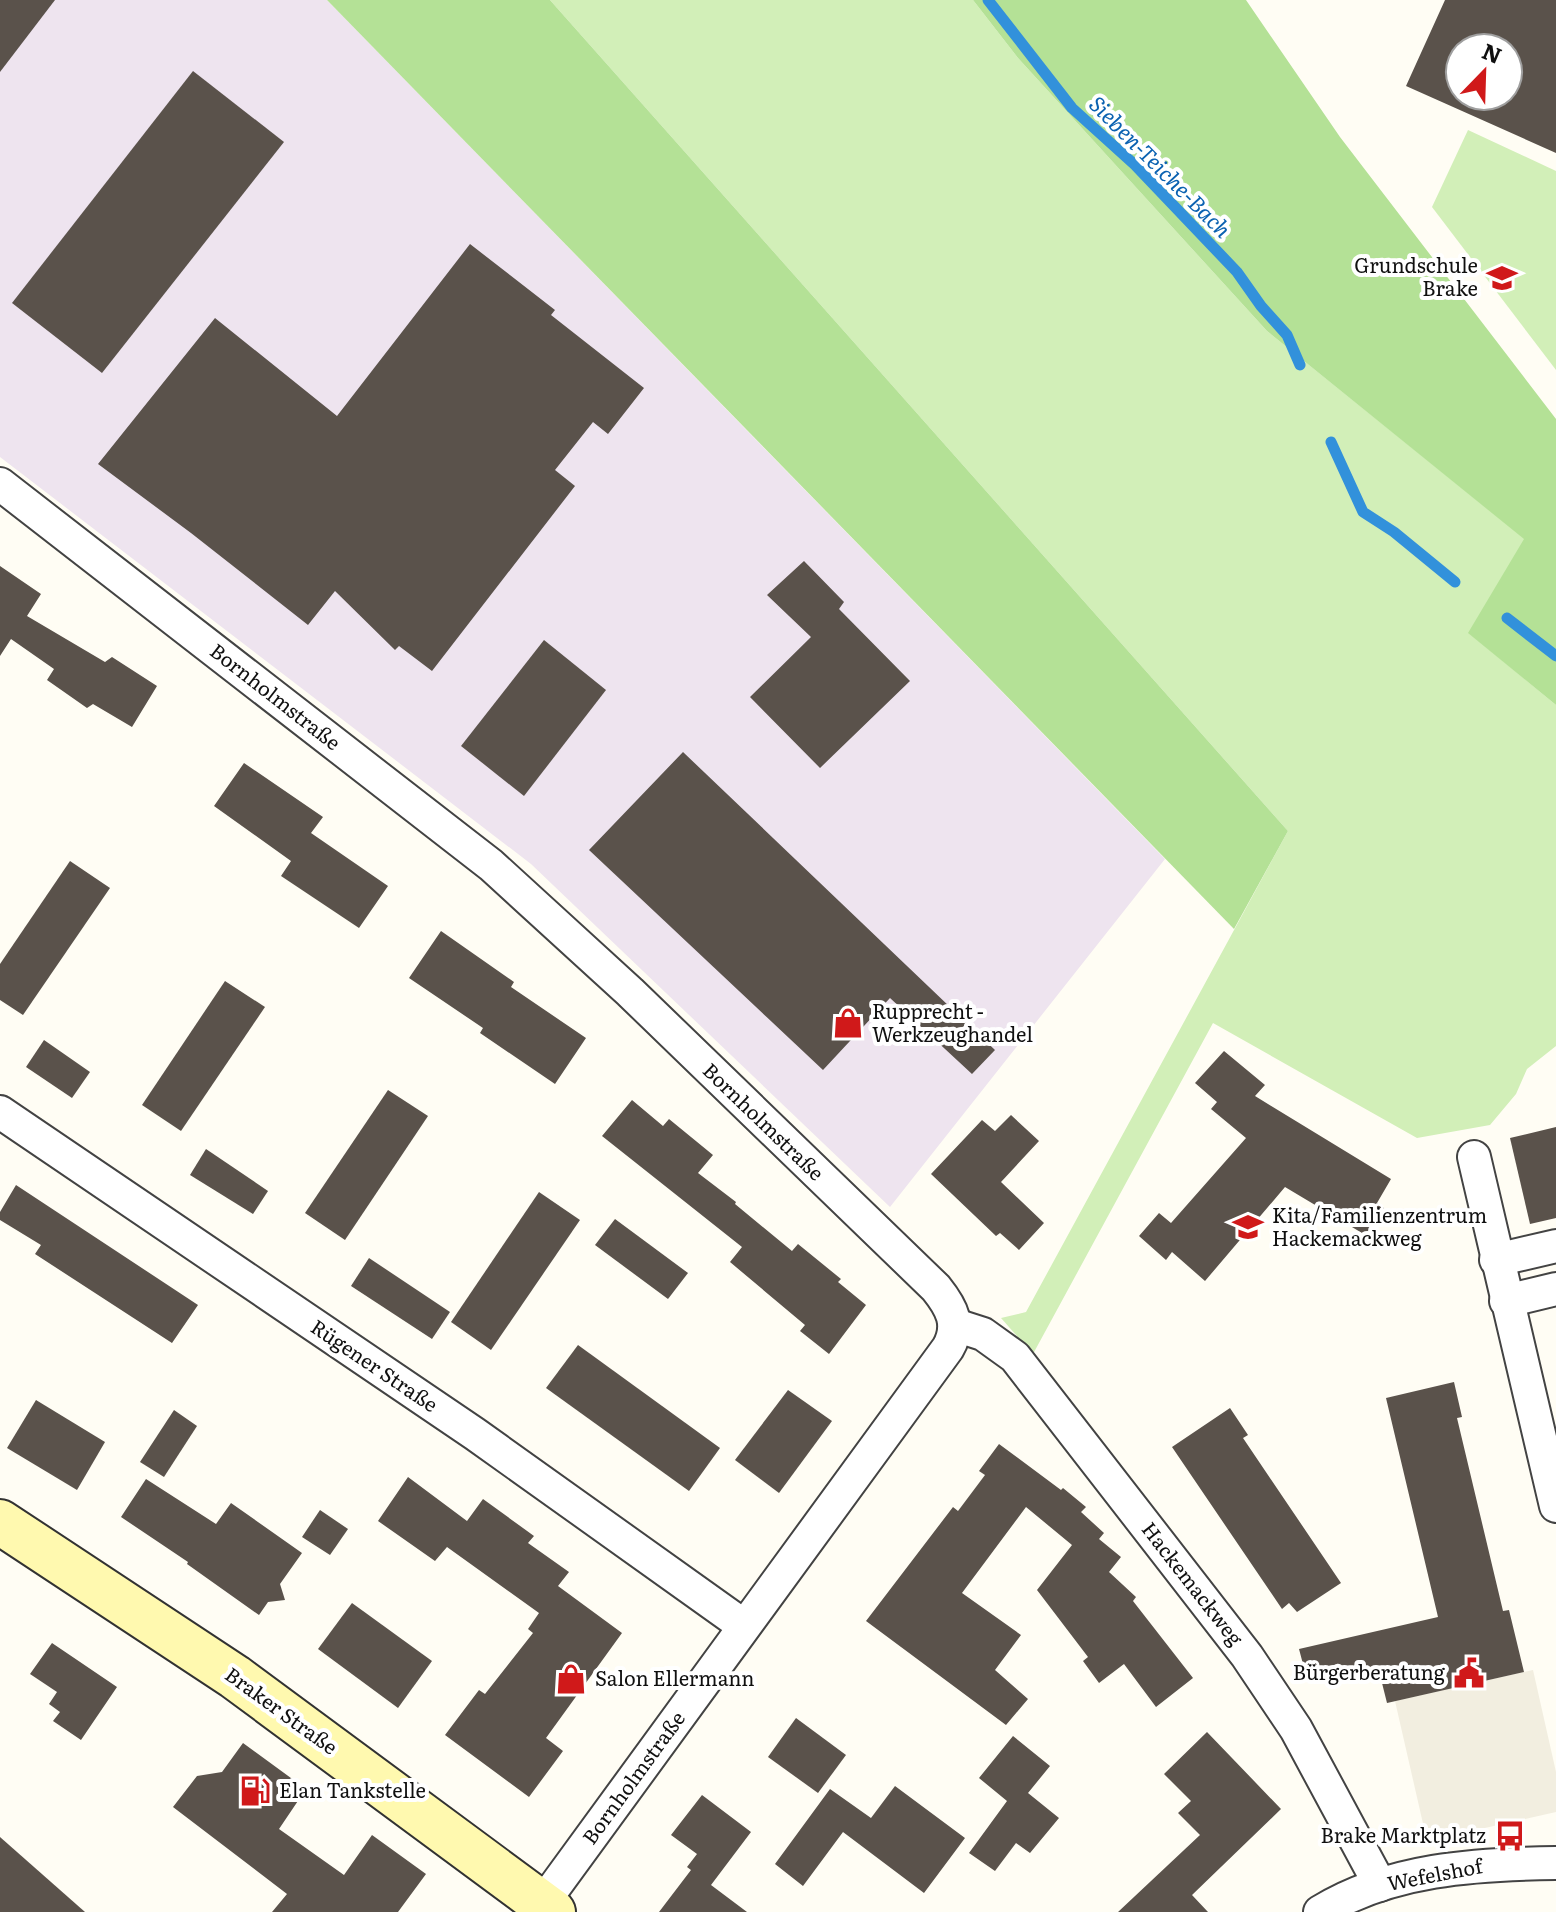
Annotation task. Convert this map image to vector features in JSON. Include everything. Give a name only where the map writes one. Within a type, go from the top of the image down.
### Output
[{"type":"main road","name":"Braker Straße","points":[[0,1522],[235,1677],[548,1908]]},
{"type":"street","name":"Bornholmstraße","points":[[0,484],[502,875],[630,992],[948,1302],[955,1325],[954,1337],[948,1348],[744,1626],[548,1908]]},
{"type":"street","name":"Rügener Straße","points":[[0,1112],[475,1434],[744,1626]]},
{"type":"street","points":[[1474,1157],[1556,1506]]},
{"type":"street","points":[[1496,1260],[1556,1246]]},
{"type":"street","points":[[1506,1301],[1556,1289]]},
{"type":"street","name":"Hackemackweg","points":[[955,1325],[983,1334],[1015,1357],[1247,1656],[1296,1729],[1380,1885]]},
{"type":"street","name":"Wefelshof","points":[[1320,1912],[1343,1898],[1431,1872],[1486,1864],[1556,1863]]},
{"type":"shaded area","points":[[0,0],[327,0],[1165,859],[890,1207],[531,864],[0,457]]},
{"type":"shaded area","points":[[1533,1670],[1556,1772],[1556,1812],[1427,1841],[1395,1701]]},
{"type":"green space","points":[[327,0],[550,0],[1288,831],[1234,929]]},
{"type":"green space","points":[[550,0],[973,0],[1018,58],[1267,331],[1525,539],[1469,633],[1556,705],[1556,1046],[1527,1069],[1516,1094],[1490,1125],[1417,1138],[1213,1023],[1033,1354],[1001,1318],[1026,1312],[1288,831]]},
{"type":"green space","points":[[973,0],[1246,0],[1340,137],[1556,419],[1556,705],[1468,633],[1524,539],[1267,331],[1018,58]]},
{"type":"green space","points":[[1468,130],[1556,171],[1556,370],[1432,207]]},
{"type":"building","points":[[0,0],[55,0],[0,72]]},
{"type":"building","points":[[1445,0],[1556,0],[1556,153],[1464,112],[1524,112],[1524,32],[1444,32],[1444,103],[1406,86]]},
{"type":"building","points":[[193,71],[284,142],[102,373],[12,303]]},
{"type":"building","points":[[470,244],[555,310],[551,315],[644,388],[608,434],[593,422],[555,470],[575,486],[432,671],[399,646],[395,650],[335,591],[308,625],[98,464],[215,318],[337,416]]},
{"type":"building","points":[[804,561],[844,602],[839,609],[910,681],[820,768],[750,697],[811,637],[767,595]]},
{"type":"building","points":[[0,566],[41,594],[27,616],[105,662],[112,657],[157,686],[132,727],[93,704],[87,708],[47,680],[54,669],[11,639],[0,656]]},
{"type":"building","points":[[544,640],[606,690],[524,796],[461,746]]},
{"type":"building","points":[[683,752],[995,1050],[972,1074],[890,998],[823,1070],[589,850]]},
{"type":"building","points":[[244,763],[323,817],[311,833],[388,886],[359,928],[281,876],[291,861],[214,806]]},
{"type":"building","points":[[70,861],[110,888],[23,1015],[0,1000],[0,964]]},
{"type":"building","points":[[441,931],[514,982],[511,987],[586,1038],[555,1084],[480,1033],[483,1028],[409,978]]},
{"type":"building","points":[[225,981],[265,1007],[181,1131],[142,1105]]},
{"type":"building","points":[[44,1040],[90,1072],[72,1098],[26,1067]]},
{"type":"building","points":[[1224,1051],[1265,1085],[1255,1096],[1391,1179],[1377,1203],[1384,1208],[1367,1236],[1285,1187],[1205,1281],[1172,1252],[1166,1260],[1139,1236],[1159,1213],[1171,1223],[1246,1138],[1211,1109],[1217,1102],[1195,1083]]},
{"type":"building","points":[[388,1090],[428,1116],[345,1240],[305,1213]]},
{"type":"building","points":[[632,1100],[663,1126],[669,1119],[713,1155],[698,1173],[792,1251],[798,1244],[841,1279],[838,1282],[866,1305],[829,1354],[800,1331],[805,1325],[730,1262],[742,1247],[602,1136]]},
{"type":"building","points":[[1011,1115],[1039,1141],[1001,1182],[1044,1223],[1019,1250],[1000,1233],[996,1236],[931,1174],[982,1120],[995,1131]]},
{"type":"building","points":[[1556,1127],[1556,1218],[1530,1224],[1510,1138]]},
{"type":"building","points":[[206,1149],[268,1191],[253,1214],[190,1175]]},
{"type":"building","points":[[16,1185],[198,1305],[172,1343],[35,1254],[41,1245],[0,1220],[0,1212]]},
{"type":"building","points":[[539,1192],[580,1220],[491,1350],[451,1322]]},
{"type":"building","points":[[615,1219],[688,1273],[668,1299],[595,1245]]},
{"type":"building","points":[[369,1258],[450,1312],[432,1339],[351,1286]]},
{"type":"building","points":[[578,1345],[720,1448],[689,1491],[546,1388]]},
{"type":"building","points":[[1454,1382],[1462,1417],[1457,1418],[1503,1611],[1509,1610],[1524,1672],[1387,1703],[1378,1667],[1308,1683],[1299,1649],[1438,1617],[1386,1398]]},
{"type":"building","points":[[788,1390],[832,1421],[779,1493],[735,1460]]},
{"type":"building","points":[[36,1400],[105,1442],[77,1490],[7,1448]]},
{"type":"building","points":[[1230,1408],[1248,1435],[1243,1438],[1341,1583],[1297,1612],[1289,1603],[1282,1609],[1172,1447]]},
{"type":"building","points":[[174,1410],[197,1426],[164,1477],[140,1462]]},
{"type":"building","points":[[999,1444],[1086,1507],[1081,1512],[1104,1533],[1099,1539],[1121,1557],[1109,1572],[1136,1597],[1133,1601],[1193,1678],[1156,1707],[1124,1664],[1099,1683],[1083,1661],[1088,1657],[1037,1590],[1072,1545],[1026,1507],[962,1593],[1021,1635],[995,1670],[1028,1699],[1006,1725],[866,1621],[953,1507],[958,1511],[985,1475],[979,1471]]},
{"type":"building","points":[[408,1477],[467,1521],[483,1499],[534,1536],[528,1543],[569,1572],[558,1586],[622,1633],[546,1738],[563,1751],[529,1797],[445,1735],[479,1690],[485,1694],[533,1633],[528,1629],[539,1613],[447,1547],[435,1561],[378,1521]]},
{"type":"building","points":[[146,1479],[216,1524],[231,1503],[302,1553],[280,1584],[285,1600],[268,1602],[259,1615],[121,1517]]},
{"type":"building","points":[[320,1510],[348,1529],[330,1555],[302,1537]]},
{"type":"building","points":[[352,1603],[432,1661],[398,1708],[318,1649]]},
{"type":"building","points":[[52,1643],[117,1687],[81,1740],[53,1721],[60,1712],[49,1704],[57,1692],[30,1674]]},
{"type":"building","points":[[796,1718],[846,1755],[818,1793],[768,1757]]},
{"type":"building","points":[[1207,1732],[1281,1809],[1192,1895],[1208,1912],[1118,1912],[1200,1835],[1178,1813],[1191,1801],[1164,1774]]},
{"type":"building","points":[[1013,1736],[1050,1766],[1028,1793],[1059,1818],[1030,1853],[1016,1843],[995,1871],[969,1853],[1007,1801],[979,1778]]},
{"type":"building","points":[[243,1743],[306,1789],[279,1829],[344,1875],[372,1835],[426,1874],[398,1912],[272,1912],[287,1894],[173,1807],[197,1776],[222,1772]]},
{"type":"building","points":[[895,1786],[965,1838],[924,1893],[843,1832],[803,1886],[775,1864],[830,1789],[871,1818]]},
{"type":"building","points":[[702,1795],[751,1832],[711,1885],[747,1912],[659,1912],[691,1870],[687,1867],[697,1854],[671,1835]]},
{"type":"building","points":[[0,1837],[85,1912],[0,1912]]},
{"type":"waterway","name":"Sieben-Teiche-Bach","points":[[988,0],[1072,108],[1135,165],[1237,272],[1287,335],[1300,365]]},
{"type":"waterway","name":"Sieben-Teiche-Bach","points":[[1331,442],[1363,512],[1394,532],[1455,582]]},
{"type":"waterway","name":"Sieben-Teiche-Bach","points":[[1507,618],[1556,656]]},
{"type":"place","name":"Grundschule Brake","points":[[1502,278]]},
{"type":"place","name":"Rupprecht - Werkzeughandel","points":[[848,1023]]},
{"type":"place","name":"Kita/Familienzentrum Hackemackweg","points":[[1248,1227]]},
{"type":"place","name":"Bürgerberatung","points":[[1469,1673]]},
{"type":"place","name":"Salon Ellermann","points":[[571,1679]]},
{"type":"place","name":"Elan Tankstelle","points":[[255,1791]]},
{"type":"place","name":"Brake Marktplatz","points":[[1510,1836]]}]
